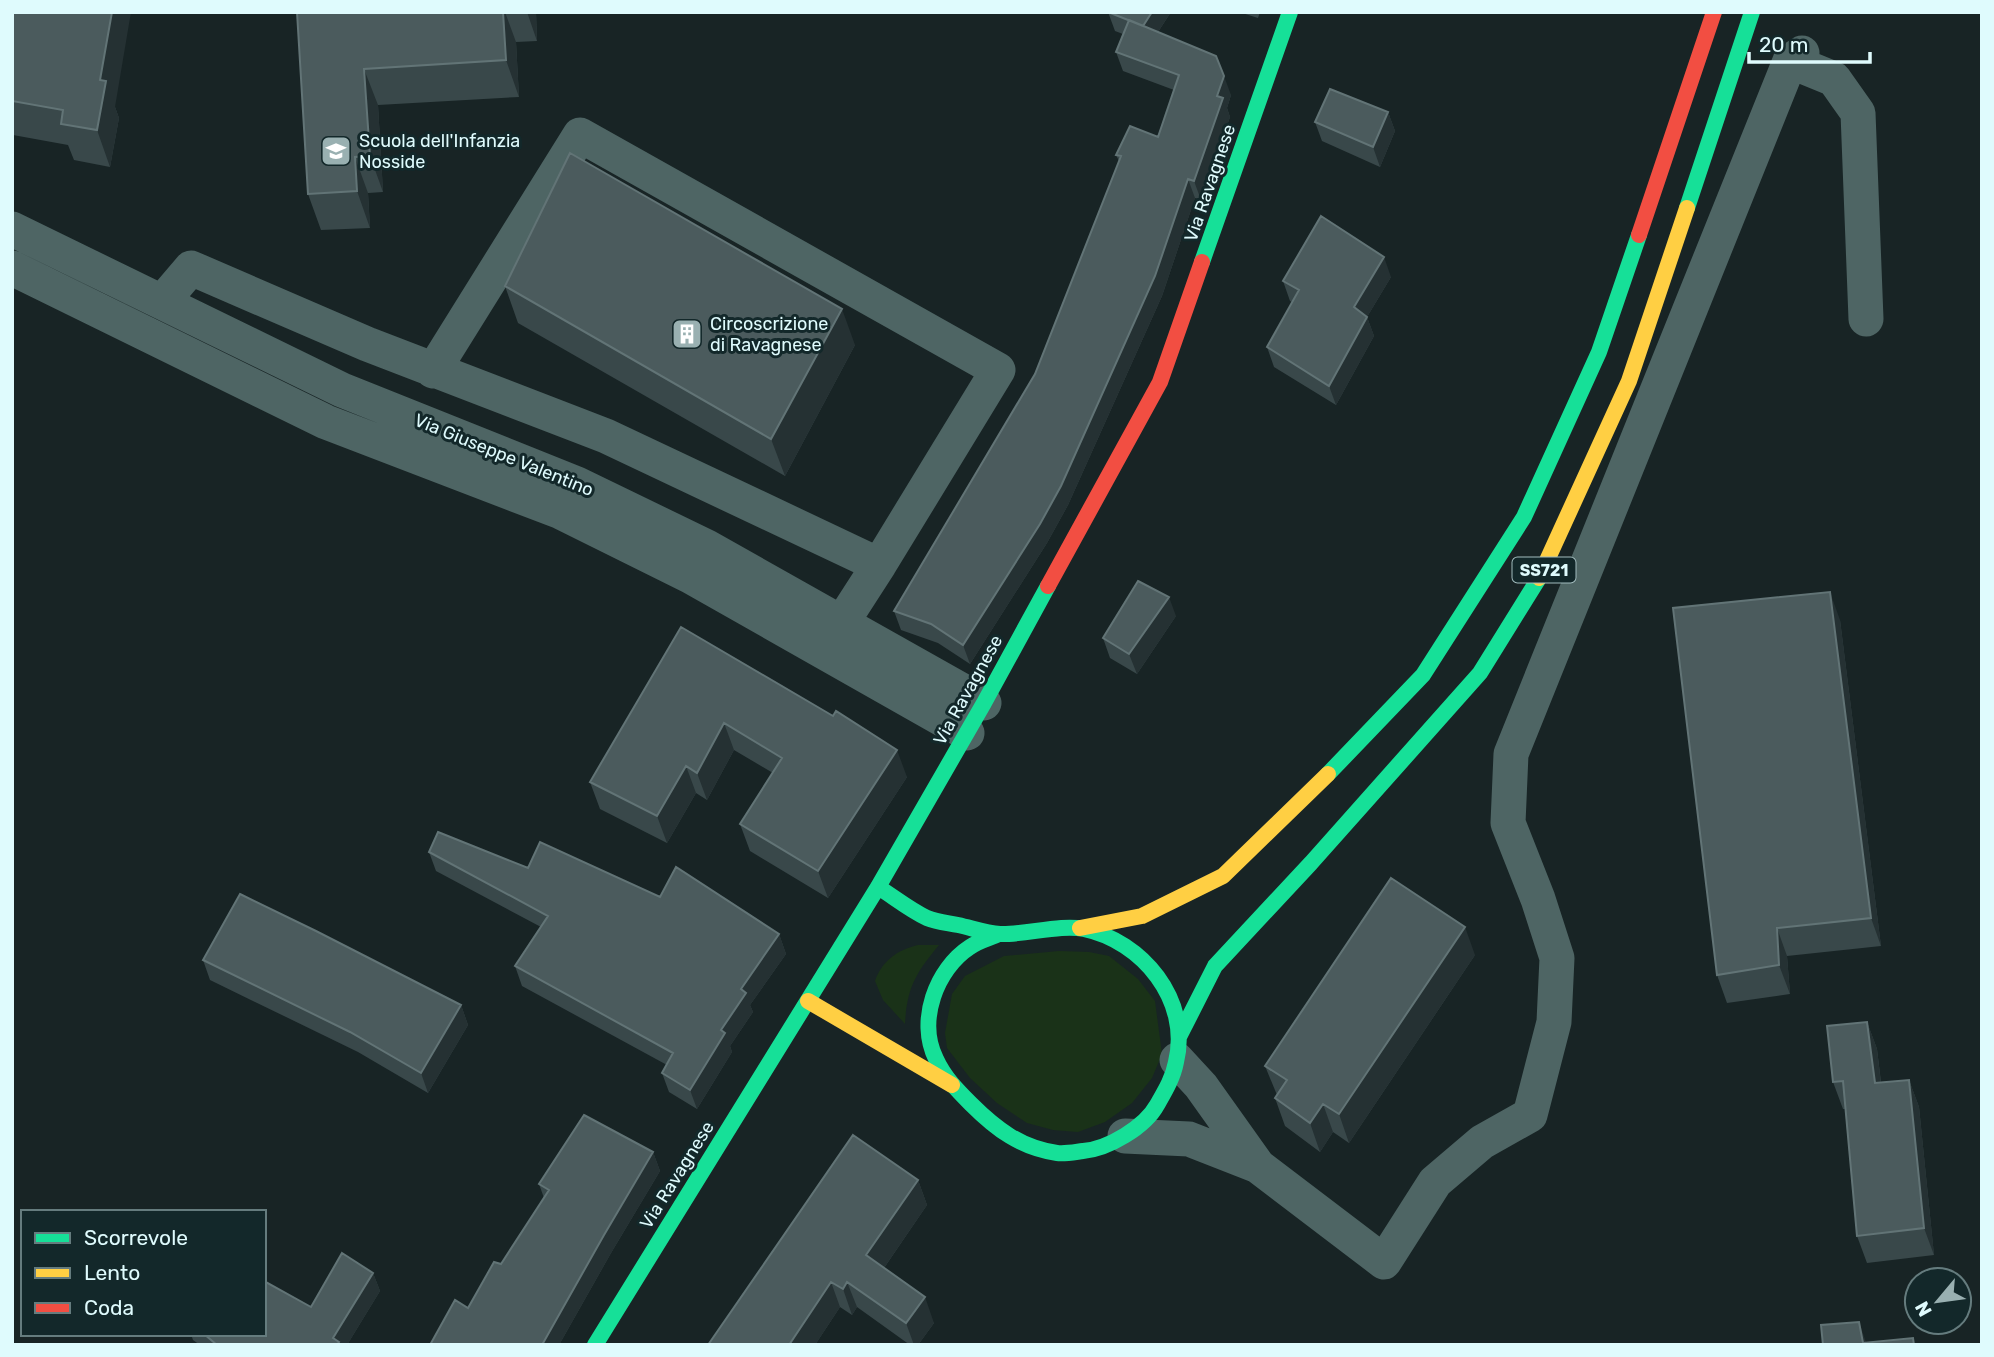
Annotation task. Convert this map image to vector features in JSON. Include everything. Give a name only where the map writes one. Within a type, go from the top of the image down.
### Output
[{"type":"main road","name":"Via Ravagnese","points":[[595,1345],[878,887],[984,703],[1160,382],[1290,12]]},
{"type":"main road","name":"SS721","points":[[1080,928],[1142,916],[1223,876],[1319,784],[1423,676],[1524,517],[1599,352],[1714,12]]},
{"type":"main road","name":"SS721","points":[[1178,1048],[1215,966],[1311,863],[1480,673],[1543,572],[1629,381],[1752,12]]},
{"type":"main road","points":[[878,887],[928,918],[999,934],[1080,928],[1105,934],[1138,954],[1162,981],[1173,1008],[1178,1048],[1170,1083],[1153,1113],[1125,1136],[1093,1150],[1058,1153],[1024,1144],[993,1126],[952,1085],[935,1058],[929,1026],[932,996],[947,968],[954,961],[970,947],[999,934]]},
{"type":"main road","points":[[808,1001],[952,1085]]},
{"type":"street","points":[[1125,1136],[1189,1139],[1258,1166],[1384,1262],[1434,1182],[1482,1142],[1530,1115],[1554,1022],[1558,958],[1508,823],[1511,754],[1796,57],[1835,79],[1858,113],[1867,319]]},
{"type":"street","points":[[433,371],[580,135],[998,370],[833,636]]},
{"type":"street","name":"Via Giuseppe Valentino","points":[[12,229],[342,390],[577,484],[707,547],[967,733]]},
{"type":"street","name":"Via Giuseppe Valentino","points":[[12,268],[326,422],[561,512],[690,576],[984,703]]},
{"type":"street","points":[[162,302],[191,268],[433,371],[606,436],[879,565]]},
{"type":"street","points":[[1178,1048],[1201,1086],[1258,1166]]},
{"type":"green space","points":[[918,945],[939,945],[914,981],[905,1024],[883,1000],[875,981],[891,957]]},
{"type":"green space","points":[[1059,951],[1109,956],[1138,979],[1155,1001],[1162,1054],[1152,1078],[1132,1103],[1105,1122],[1078,1132],[1053,1130],[1027,1123],[997,1103],[970,1078],[947,1048],[945,1033],[952,994],[965,976],[1004,956]]},
{"type":"building","points":[[12,12],[112,12],[100,80],[106,81],[97,130],[61,124],[63,110],[12,101]]},
{"type":"building","points":[[297,12],[503,12],[506,60],[364,69],[370,156],[355,157],[357,191],[308,194]]},
{"type":"building","points":[[1108,12],[1152,12],[1143,26]]},
{"type":"building","points":[[1129,20],[1216,56],[1224,76],[1217,96],[1223,98],[1194,181],[1188,179],[1155,276],[1061,486],[963,645],[931,624],[894,611],[1035,374],[1121,156],[1116,155],[1130,126],[1158,137],[1179,75],[1116,52]]},
{"type":"building","points":[[1330,89],[1388,112],[1373,147],[1315,122]]},
{"type":"building","name":"Circoscrizione di Ravagnese","points":[[570,153],[842,309],[771,439],[505,286]]},
{"type":"building","points":[[1321,216],[1384,257],[1354,307],[1367,317],[1329,386],[1267,347],[1299,290],[1283,281]]},
{"type":"building","points":[[1138,581],[1169,597],[1129,654],[1103,638]]},
{"type":"building","points":[[1830,592],[1871,918],[1777,928],[1779,965],[1717,975],[1673,608]]},
{"type":"building","points":[[681,627],[833,716],[836,711],[897,750],[818,871],[740,824],[782,758],[724,723],[697,773],[686,766],[657,816],[590,782]]},
{"type":"building","points":[[438,832],[528,868],[540,842],[660,897],[676,867],[779,934],[741,989],[746,993],[721,1030],[725,1033],[690,1090],[662,1073],[673,1053],[515,966],[548,916],[429,852]]},
{"type":"building","points":[[1391,878],[1465,927],[1339,1114],[1323,1104],[1310,1123],[1275,1098],[1287,1080],[1265,1066]]},
{"type":"building","points":[[240,894],[461,1005],[421,1073],[350,1032],[203,960]]},
{"type":"building","points":[[1867,1022],[1875,1083],[1909,1080],[1924,1228],[1857,1236],[1843,1081],[1833,1082],[1827,1026]]},
{"type":"building","points":[[584,1115],[653,1152],[542,1345],[430,1345],[455,1300],[468,1308],[494,1262],[501,1264],[549,1190],[539,1184]]},
{"type":"building","points":[[853,1135],[918,1180],[866,1255],[925,1297],[906,1323],[847,1282],[843,1289],[831,1282],[789,1345],[708,1345]]},
{"type":"building","points":[[342,1253],[373,1273],[333,1338],[339,1342],[337,1345],[217,1345],[206,1336],[266,1336],[266,1282],[311,1307]]},
{"type":"building","points":[[1859,1322],[1863,1343],[1913,1338],[1914,1345],[1823,1345],[1821,1325]]},
{"type":"traffic: fast","points":[[1202,262],[1290,12]]},
{"type":"traffic: fast","points":[[1687,208],[1752,12]]},
{"type":"traffic: fast","points":[[1328,774],[1423,675],[1524,517],[1599,352],[1639,235]]},
{"type":"traffic: fast","points":[[1179,1037],[1215,966],[1311,863],[1480,673],[1539,578]]},
{"type":"traffic: fast","points":[[595,1345],[878,887],[1048,586]]},
{"type":"traffic: fast","points":[[878,887],[927,918],[1000,934],[1065,928],[1084,929],[1125,946],[1143,960],[1169,996],[1179,1039],[1171,1079],[1151,1113],[1135,1129],[1093,1149],[1057,1153],[1032,1147],[990,1122],[943,1072],[931,1044],[929,1029],[929,1013],[939,982],[958,957],[973,945],[999,934]]},
{"type":"traffic: slow","points":[[1539,578],[1629,381],[1687,208]]},
{"type":"traffic: slow","points":[[1080,928],[1142,916],[1223,876],[1328,774]]},
{"type":"traffic: slow","points":[[808,1001],[952,1085]]},
{"type":"traffic: jam","points":[[1639,235],[1714,12]]},
{"type":"traffic: jam","points":[[1048,586],[1160,382],[1202,262]]},
{"type":"place","name":"Scuola dell'Infanzia Nosside","points":[[336,151]]},
{"type":"place","name":"Circoscrizione di Ravagnese","points":[[687,334]]}]
